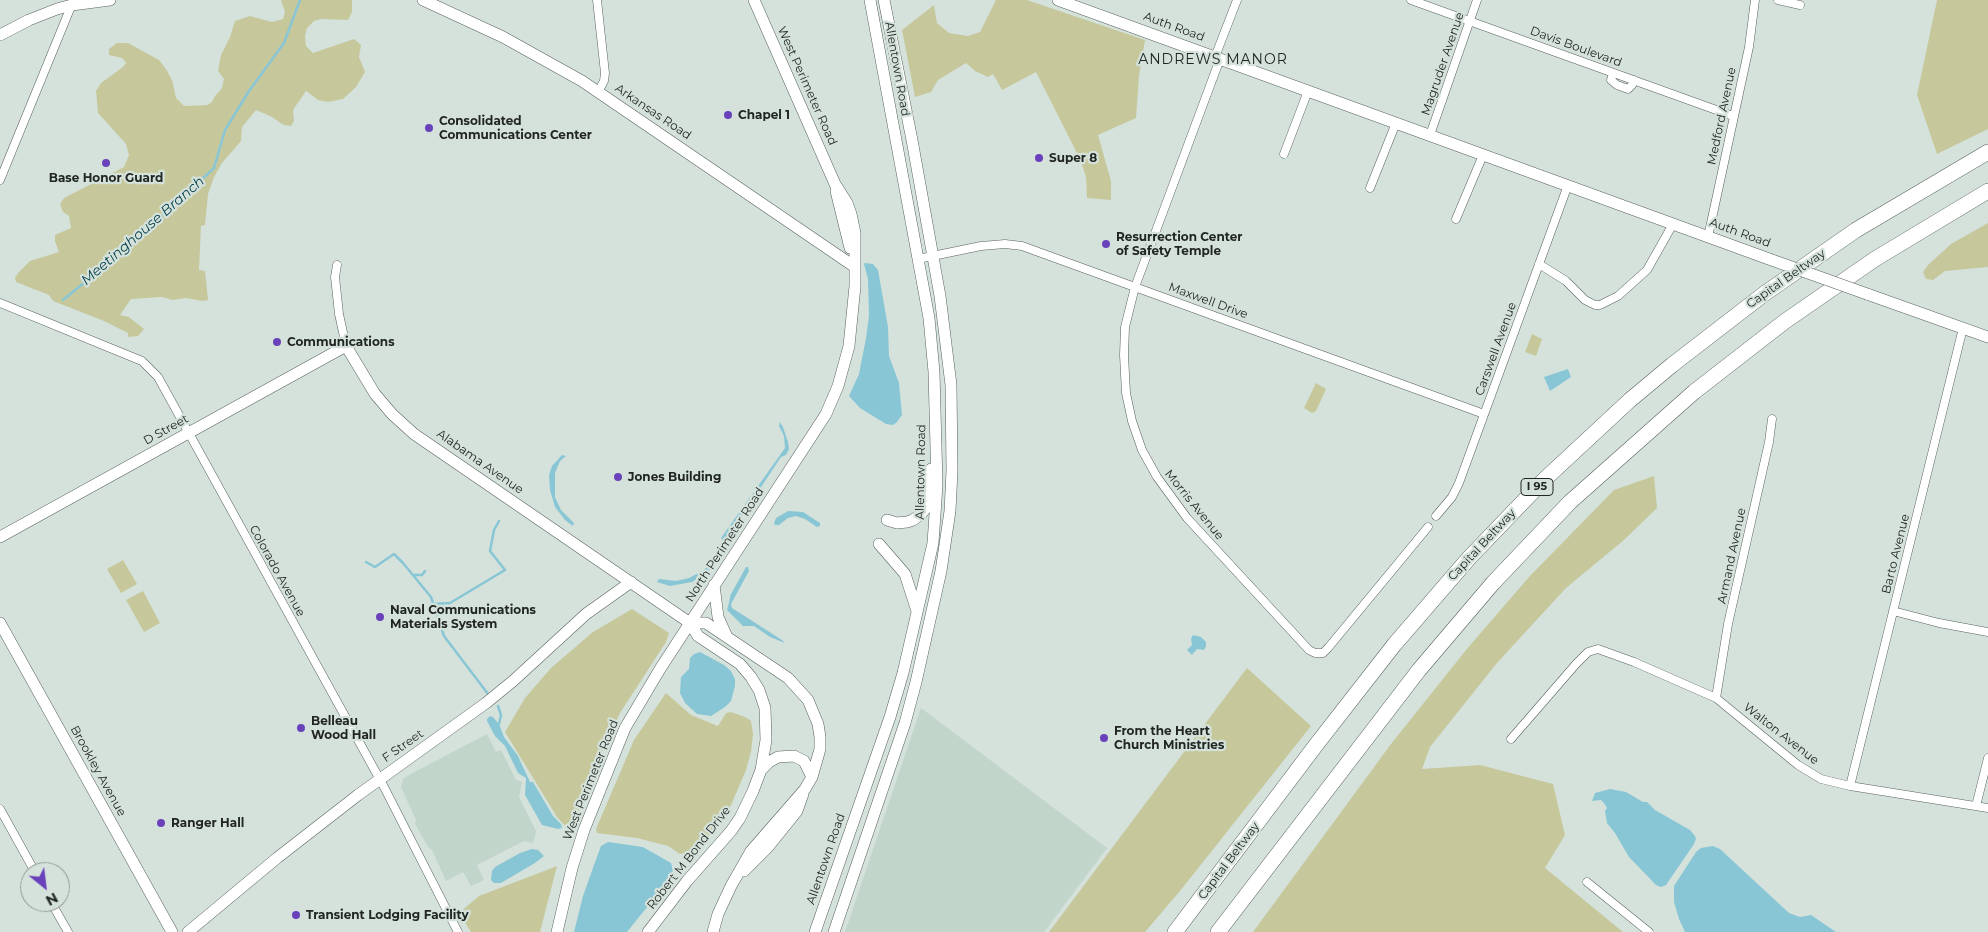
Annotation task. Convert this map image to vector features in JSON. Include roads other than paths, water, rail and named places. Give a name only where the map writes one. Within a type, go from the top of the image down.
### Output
[{"type":"highway","name":"Capital Beltway","points":[[1176,930],[1394,645],[1475,552],[1546,478],[1630,400],[1679,359],[1764,294],[1856,230],[1988,152]]},
{"type":"highway","name":"I 95","points":[[1218,932],[1418,670],[1493,583],[1570,502],[1694,392],[1784,322],[1875,259],[1988,191]]},
{"type":"street","points":[[0,35],[29,20],[73,2],[110,0]]},
{"type":"street","name":"Arkansas Road","points":[[423,0],[503,37],[598,92],[855,267]]},
{"type":"street","points":[[597,0],[605,73],[604,82],[598,92]]},
{"type":"street","name":"West Perimeter Road","points":[[754,0],[835,184],[836,196],[845,223],[855,267],[850,346],[838,386],[826,414],[783,482]]},
{"type":"street","name":"Allentown Road","points":[[815,932],[890,717],[912,640],[934,534],[937,485],[932,348],[918,259],[870,0]]},
{"type":"street","name":"Allentown Road","points":[[834,932],[905,723],[916,682],[944,553],[950,511],[952,394],[948,356],[933,255],[884,0]]},
{"type":"street","name":"Auth Road","points":[[1058,0],[1988,337]]},
{"type":"street","name":"Morris Avenue","points":[[1237,0],[1135,287],[1125,327],[1124,374],[1132,421],[1149,465],[1169,495],[1198,530],[1309,650],[1319,654],[1328,648],[1428,527]]},
{"type":"street","name":"Davis Boulevard","points":[[1411,0],[1613,73],[1611,80],[1617,85],[1628,89],[1634,80],[1733,116]]},
{"type":"street","name":"Magruder Avenue","points":[[1430,136],[1477,0]]},
{"type":"street","name":"Medford Avenue","points":[[1708,236],[1749,48],[1755,0]]},
{"type":"street","points":[[1778,0],[1800,5]]},
{"type":"street","points":[[0,180],[73,2]]},
{"type":"street","points":[[1284,154],[1308,91]]},
{"type":"street","points":[[1370,188],[1396,123]]},
{"type":"street","points":[[1456,219],[1483,155]]},
{"type":"street","name":"Carswell Avenue","points":[[1436,516],[1454,493],[1568,185]]},
{"type":"street","points":[[1539,264],[1566,282],[1585,300],[1600,305],[1618,296],[1646,270],[1674,224]]},
{"type":"street","name":"Maxwell Drive","points":[[918,259],[975,247],[1014,244],[1030,248],[1484,414]]},
{"type":"street","name":"Alabama Avenue","points":[[337,265],[335,277],[339,314],[346,346],[375,394],[392,414],[414,434],[690,623]]},
{"type":"street","name":"Colorado Avenue","points":[[0,303],[147,364],[158,377],[168,392],[380,779],[458,932]]},
{"type":"street","name":"Barto Avenue","points":[[1850,786],[1963,328]]},
{"type":"street","name":"D Street","points":[[0,537],[346,346]]},
{"type":"street","name":"Armand Avenue","points":[[1716,698],[1728,624],[1769,442],[1772,419]]},
{"type":"street","points":[[887,520],[897,523],[913,520],[925,509],[936,423]]},
{"type":"street","name":"North Perimeter Road","points":[[690,623],[783,482]]},
{"type":"street","points":[[879,544],[905,574],[917,614]]},
{"type":"street","name":"F Street","points":[[188,932],[277,858],[380,779],[513,682],[586,614],[631,582]]},
{"type":"street","points":[[714,586],[718,617],[727,637]]},
{"type":"street","points":[[1893,611],[1938,623],[1988,632]]},
{"type":"street","name":"Brookley Avenue","points":[[0,623],[172,932]]},
{"type":"street","points":[[690,623],[706,623],[780,672],[797,686],[808,700],[818,724],[820,737],[820,749],[812,776],[805,788],[755,845],[718,914],[713,932]]},
{"type":"street","name":"West Perimeter Road","points":[[557,932],[572,868],[610,761],[639,703],[690,623]]},
{"type":"street","name":"Robert M Bond Drive","points":[[648,932],[687,881],[740,818],[754,791],[761,770],[766,724],[765,708],[759,690],[740,664],[698,636],[690,623]]},
{"type":"street","name":"Walton Avenue","points":[[1511,739],[1576,664],[1588,652],[1598,650],[1716,698],[1798,765],[1822,779],[1850,786],[1988,808]]},
{"type":"street","points":[[761,770],[778,757],[794,756],[804,761],[812,776]]},
{"type":"street","points":[[1976,806],[1988,758]]},
{"type":"street","points":[[0,809],[29,862]]},
{"type":"street","points":[[1587,882],[1649,932]]},
{"type":"street","points":[[57,912],[68,932]]},
{"type":"water","points":[[865,263],[873,264],[878,270],[888,327],[889,356],[899,383],[902,415],[893,425],[886,424],[860,408],[849,396],[859,374],[869,315],[868,279]]},
{"type":"water","points":[[1568,369],[1571,377],[1550,391],[1544,377]]},
{"type":"water","points":[[780,422],[789,449],[786,455],[781,457],[726,540],[723,541],[721,538],[785,448],[784,436],[779,426]]},
{"type":"water","points":[[562,455],[566,456],[560,461],[555,473],[555,497],[561,510],[574,523],[573,526],[565,520],[555,507],[550,490],[549,475],[552,466]]},
{"type":"water","points":[[788,511],[803,512],[820,523],[820,526],[817,527],[805,519],[796,516],[788,518],[779,525],[775,525],[776,518]]},
{"type":"water","points":[[715,556],[718,559],[710,570],[692,582],[670,586],[657,582],[659,579],[676,581],[689,578],[704,570]]},
{"type":"water","points":[[746,567],[748,567],[749,571],[731,604],[732,608],[785,643],[770,637],[754,626],[743,626],[727,610],[731,594]]},
{"type":"water","points":[[1193,635],[1201,637],[1206,642],[1206,646],[1204,650],[1197,649],[1192,655],[1187,650],[1192,645],[1191,639]]},
{"type":"water","points":[[700,652],[724,665],[731,671],[735,679],[731,701],[711,716],[697,714],[685,703],[680,693],[681,677],[689,669],[690,658]]},
{"type":"water","points":[[490,716],[499,724],[504,737],[518,756],[530,782],[533,782],[562,828],[558,829],[542,825],[525,795],[526,778],[518,773],[505,746],[495,736],[487,721]]},
{"type":"water","points":[[1610,789],[1626,792],[1643,802],[1647,802],[1655,810],[1690,830],[1695,836],[1694,844],[1666,885],[1661,887],[1656,885],[1629,857],[1607,823],[1605,811],[1607,808],[1604,803],[1601,800],[1592,801],[1595,793]]},
{"type":"water","points":[[608,842],[643,847],[671,863],[673,871],[627,932],[574,932],[583,896],[601,846]]},
{"type":"water","points":[[1713,846],[1720,849],[1789,913],[1800,917],[1811,915],[1836,932],[1685,932],[1674,902],[1674,886],[1696,852],[1701,848]]},
{"type":"water","points":[[532,849],[538,850],[544,856],[501,883],[494,883],[491,880],[492,871],[495,867],[520,853]]},
{"type":"waterway","name":"Meetinghouse Branch","points":[[63,300],[135,241],[214,168],[225,130],[249,91],[284,43],[300,0]]},
{"type":"waterway","points":[[618,91],[665,122]]},
{"type":"waterway","points":[[433,604],[450,603],[505,570],[490,551],[494,530],[499,521]]},
{"type":"waterway","points":[[366,562],[375,567],[394,554],[403,563],[431,597],[444,636],[488,694]]},
{"type":"waterway","points":[[414,575],[422,575],[425,571]]},
{"type":"waterway","points":[[498,706],[501,715],[499,724]]},
{"type":"place","name":"Chapel 1","points":[[728,115]]},
{"type":"place","name":"Consolidated Communications Center","points":[[429,128]]},
{"type":"place","name":"Super 8","points":[[1039,158]]},
{"type":"place","name":"Base Honor Guard","points":[[106,163]]},
{"type":"place","name":"Resurrection Center of Safety Temple","points":[[1106,244]]},
{"type":"place","name":"Communications","points":[[277,342]]},
{"type":"place","name":"Jones Building","points":[[618,477]]},
{"type":"place","name":"Naval Communications Materials System","points":[[380,617]]},
{"type":"place","name":"Belleau Wood Hall","points":[[301,728]]},
{"type":"place","name":"From the Heart Church Ministries","points":[[1104,738]]},
{"type":"place","name":"Ranger Hall","points":[[161,823]]},
{"type":"place","name":"Transient Lodging Facility","points":[[296,915]]},
{"type":"district","name":"ANDREWS MANOR","points":[[1213,60]]}]
